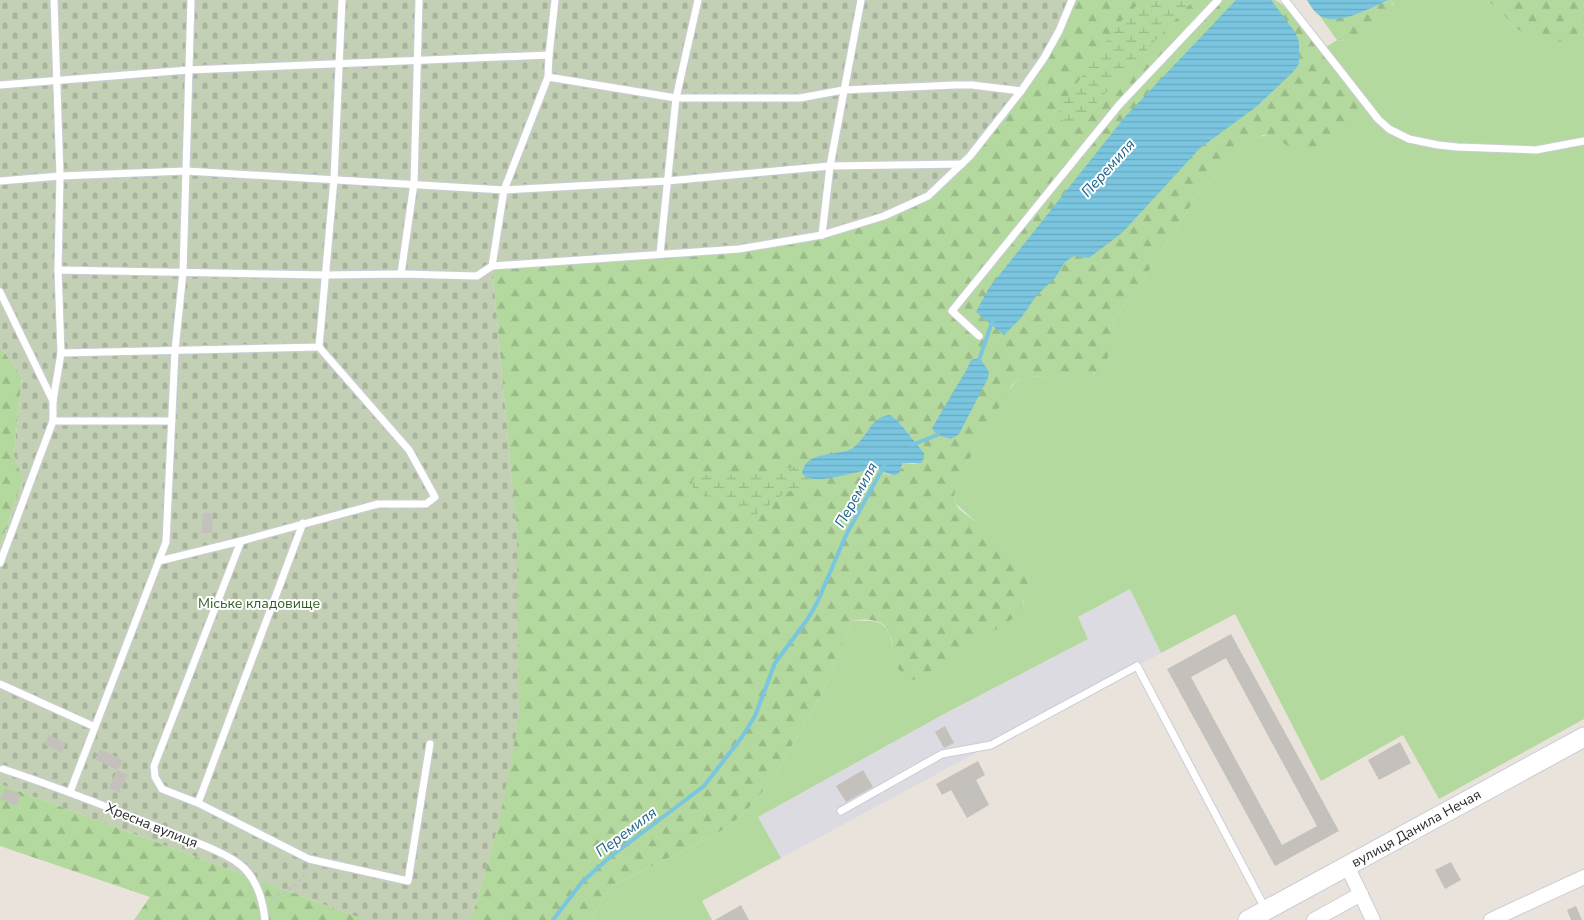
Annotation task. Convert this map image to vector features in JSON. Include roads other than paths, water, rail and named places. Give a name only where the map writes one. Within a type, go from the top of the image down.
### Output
[{"type":"main road","name":"вулиця Данила Нечая","points":[[1248,920],[1584,737]]},
{"type":"street","points":[[1348,866],[1373,920]]},
{"type":"street","points":[[1491,920],[1584,877]]},
{"type":"street","points":[[1314,920],[1361,894]]},
{"type":"lane","points":[[0,563],[53,421],[53,401],[61,353],[58,270],[60,176],[54,0]]},
{"type":"lane","points":[[70,792],[166,542],[175,350],[183,272],[191,0]]},
{"type":"lane","points":[[159,561],[378,504],[426,504],[435,497],[409,450],[319,347],[334,179],[342,0]]},
{"type":"lane","points":[[401,274],[414,183],[419,0]]},
{"type":"lane","points":[[492,266],[504,190],[548,78],[555,0]]},
{"type":"lane","points":[[660,254],[676,98],[698,0]]},
{"type":"lane","points":[[822,235],[830,166],[861,0]]},
{"type":"lane","points":[[58,270],[477,276],[492,266],[739,249],[822,235],[884,216],[928,196],[970,156],[1022,91],[1059,31],[1072,0]]},
{"type":"lane","points":[[979,336],[952,311],[1119,105],[1218,0]]},
{"type":"lane","points":[[1285,0],[1378,119],[1399,135],[1438,145],[1517,150],[1546,149],[1584,141]]},
{"type":"lane","points":[[0,85],[188,70],[549,55]]},
{"type":"lane","points":[[548,78],[676,98],[800,98],[843,90],[963,85],[1022,91]]},
{"type":"lane","points":[[0,181],[186,170],[504,190],[667,181],[830,166],[962,164]]},
{"type":"lane","points":[[0,292],[53,401]]},
{"type":"lane","points":[[61,353],[319,347]]},
{"type":"lane","points":[[53,421],[172,421]]},
{"type":"lane","points":[[198,803],[303,523]]},
{"type":"lane","points":[[241,541],[154,766],[155,778],[162,789],[198,803],[310,859],[408,881],[430,744]]},
{"type":"lane","points":[[841,811],[942,754],[990,745],[1137,666],[1266,910]]},
{"type":"lane","points":[[0,684],[95,727]]},
{"type":"lane","name":"Хресна вулиця","points":[[3,769],[70,792],[214,850],[242,867],[255,882],[263,903],[265,920]]},
{"type":"water","points":[[1236,0],[1271,0],[1295,32],[1299,42],[1299,64],[1256,107],[1200,148],[1123,232],[1089,258],[1074,256],[1065,262],[1055,278],[1037,295],[1021,318],[1004,335],[976,312],[989,288],[1124,118]]},
{"type":"water","points":[[1307,0],[1389,0],[1354,15],[1335,19],[1319,15]]},
{"type":"water","points":[[980,358],[989,372],[988,378],[959,434],[951,439],[937,435],[932,428],[971,360]]},
{"type":"water","points":[[890,415],[898,421],[924,453],[921,463],[903,463],[899,473],[895,475],[876,469],[825,479],[815,479],[807,477],[802,473],[804,466],[815,458],[851,449],[878,419]]},
{"type":"waterway","name":"Перемиля","points":[[979,360],[994,320]]},
{"type":"waterway","name":"Перемиля","points":[[912,445],[937,435],[939,432]]},
{"type":"waterway","name":"Перемиля","points":[[553,920],[582,882],[610,857],[704,786],[742,737],[755,716],[775,663],[807,620],[817,603],[846,535],[884,466]]},
{"type":"park label","name":"Міське кладовище","points":[[259,603]]}]
